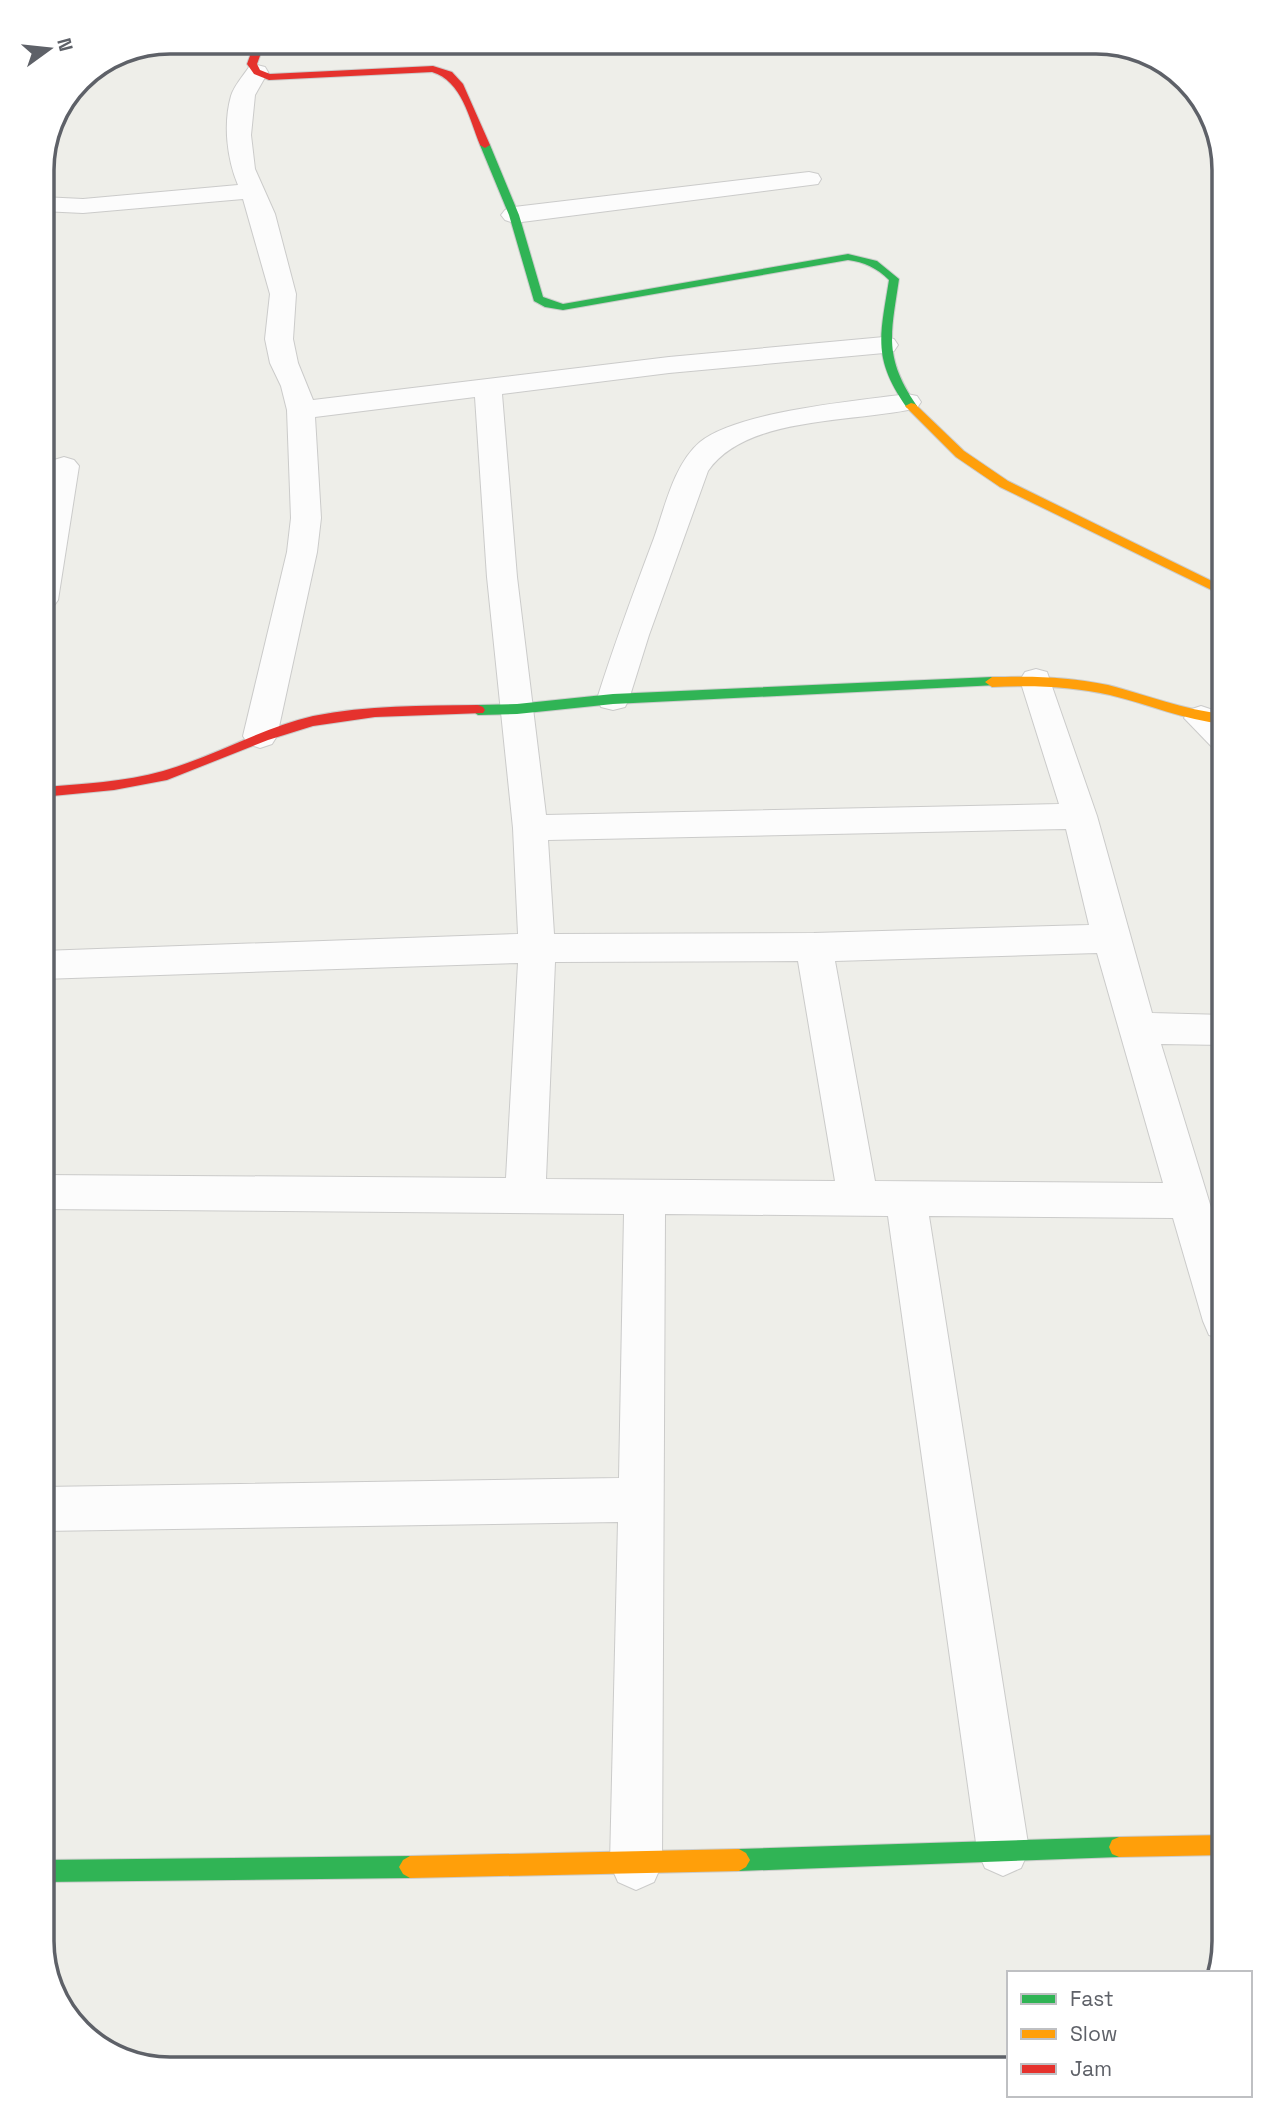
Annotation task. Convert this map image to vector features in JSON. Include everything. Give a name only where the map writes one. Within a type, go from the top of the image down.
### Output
[{"type":"street","points":[[256,54],[252,64],[257,72],[269,77],[433,69],[449,74],[460,86],[514,215],[538,299],[549,305],[563,307],[848,257],[869,260],[885,268],[894,279],[892,308],[884,345],[887,368],[907,402],[967,462],[1015,492],[1212,586]]},
{"type":"street","points":[[257,72],[243,95],[239,135],[243,169],[254,191],[283,293],[279,339],[284,363],[302,410],[306,518],[302,552],[260,736]]},
{"type":"street","points":[[514,215],[809,179]]},
{"type":"street","points":[[54,205],[83,206],[254,191]]},
{"type":"street","points":[[302,410],[669,365],[884,345]]},
{"type":"street","points":[[488,387],[496,512],[530,828],[537,948],[525,1196]]},
{"type":"street","points":[[613,699],[633,635],[694,470],[711,448],[735,434],[763,426],[907,402]]},
{"type":"street","points":[[54,527],[64,466]]},
{"type":"street","points":[[1036,680],[1080,816],[1111,938],[1212,1280]]},
{"type":"street","points":[[54,791],[111,786],[182,770],[260,736],[312,721],[365,712],[517,709],[613,699],[1036,680],[1095,687],[1212,724]]},
{"type":"street","points":[[530,828],[1080,816]]},
{"type":"street","points":[[54,965],[537,948],[814,947],[1111,938]]},
{"type":"street","points":[[814,947],[858,1199]]},
{"type":"street","points":[[1138,1028],[1212,1030]]},
{"type":"street","points":[[54,1192],[1189,1201]]},
{"type":"street","points":[[636,1864],[645,1197]]},
{"type":"street","points":[[906,1199],[1003,1850]]},
{"type":"street","points":[[54,1509],[643,1500]]},
{"type":"street","points":[[54,1871],[636,1864],[1212,1845]]},
{"type":"traffic: fast","points":[[485,145],[514,215],[538,299],[549,305],[563,307],[848,257],[861,259],[879,266],[894,279],[886,331],[887,359],[891,374],[911,406]]},
{"type":"traffic: fast","points":[[478,710],[517,709],[613,699],[992,682]]},
{"type":"traffic: fast","points":[[739,1860],[1119,1847]]},
{"type":"traffic: fast","points":[[54,1871],[410,1867]]},
{"type":"traffic: slow","points":[[911,406],[960,454],[1004,484],[1212,586]]},
{"type":"traffic: slow","points":[[992,682],[1068,683],[1094,687],[1212,718]]},
{"type":"traffic: slow","points":[[1119,1847],[1212,1845]]},
{"type":"traffic: slow","points":[[410,1867],[739,1860]]},
{"type":"traffic: jam","points":[[256,54],[252,64],[257,72],[269,77],[433,69],[449,74],[460,86],[485,145]]},
{"type":"traffic: jam","points":[[54,791],[114,785],[167,775],[263,736],[313,721],[375,713],[478,710]]}]
